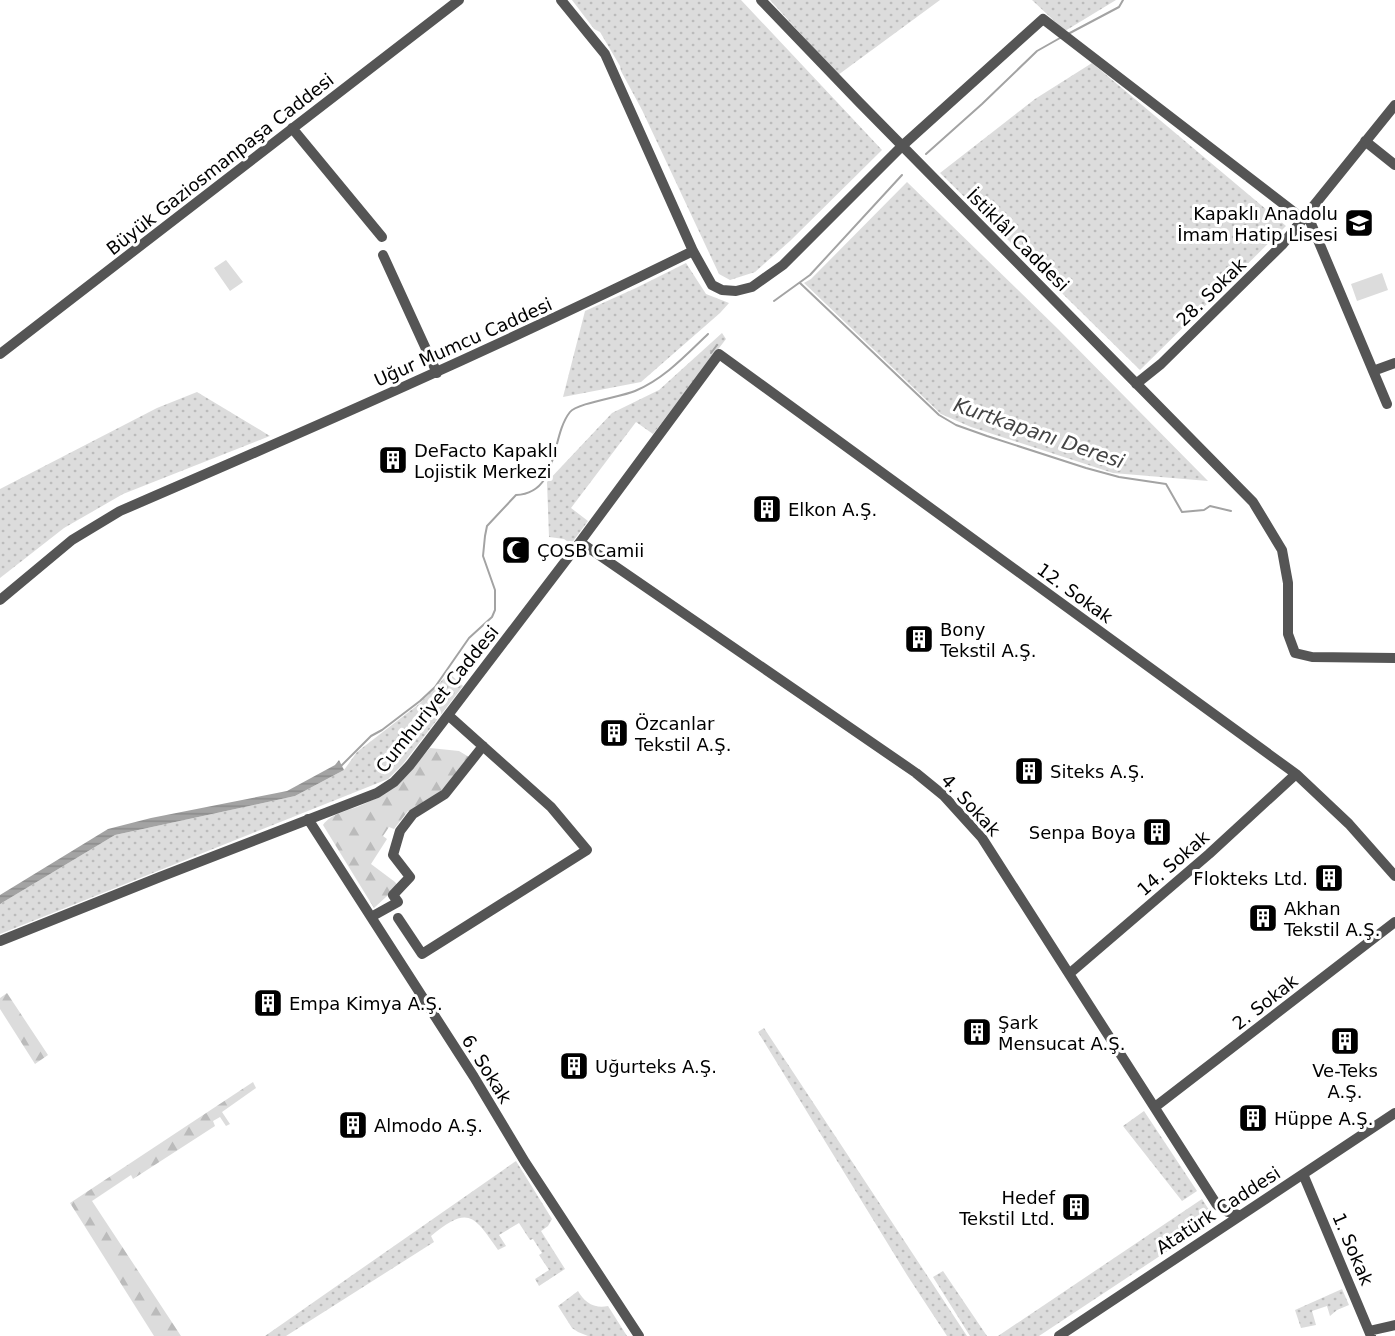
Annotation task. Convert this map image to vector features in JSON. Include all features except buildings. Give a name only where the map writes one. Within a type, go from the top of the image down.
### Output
[{"type":"street","name":"Büyük Gaziosmanpaşa Caddesi","points":[[0,354],[459,0]]},
{"type":"street","points":[[561,0],[605,54],[693,251],[712,285],[729,291],[752,287],[783,265],[902,146],[1043,20],[1305,216],[1386,404]]},
{"type":"street","name":"İstiklâl Caddesi","points":[[761,0],[1253,502],[1281,550],[1288,583],[1287,634],[1295,653],[1312,657],[1395,658]]},
{"type":"street","name":"28. Sokak","points":[[1136,384],[1161,364],[1282,245],[1395,105]]},
{"type":"street","points":[[292,128],[382,237]]},
{"type":"street","points":[[1365,141],[1395,165]]},
{"type":"street","name":"Uğur Mumcu Caddesi","points":[[0,600],[72,540],[120,511],[437,373],[693,251]]},
{"type":"street","points":[[383,255],[437,373]]},
{"type":"street","name":"Cumhuriyet Caddesi","points":[[0,941],[387,788],[410,765],[580,542],[719,354]]},
{"type":"street","name":"12. Sokak","points":[[719,354],[1296,774],[1348,824],[1395,876]]},
{"type":"street","points":[[1372,371],[1395,363]]},
{"type":"street","name":"4. Sokak","points":[[580,542],[744,657],[916,773],[943,795],[982,838],[1217,1206]]},
{"type":"street","points":[[398,918],[422,954],[587,850],[551,807],[447,715]]},
{"type":"street","points":[[371,917],[398,902],[393,895],[410,878],[393,855],[400,831],[413,814],[445,794],[483,746]]},
{"type":"street","name":"14. Sokak","points":[[1069,974],[1209,854],[1296,774]]},
{"type":"street","name":"6. Sokak","points":[[308,819],[474,1077],[525,1162],[639,1336]]},
{"type":"street","name":"2. Sokak","points":[[1155,1107],[1395,922]]},
{"type":"street","name":"Atatürk Caddesi","points":[[1059,1336],[1395,1113]]},
{"type":"street","name":"1. Sokak","points":[[1304,1174],[1370,1334]]},
{"type":"street","points":[[1216,1230],[1217,1206],[1239,1215]]},
{"type":"street","points":[[1370,1334],[1395,1325]]},
{"type":"green space","points":[[572,0],[741,0],[882,150],[790,241],[755,272],[730,280],[719,274],[620,66],[600,32],[594,29]]},
{"type":"green space","points":[[770,0],[940,0],[838,75]]},
{"type":"green space","points":[[1032,0],[1116,0],[1065,31]]},
{"type":"green space","points":[[1092,63],[1286,226],[1140,370],[940,173],[1035,99]]},
{"type":"green space","points":[[907,182],[1058,329],[1208,481],[1113,473],[971,427],[941,414],[804,283],[811,279]]},
{"type":"green space","points":[[226,260],[243,282],[230,291],[214,268]]},
{"type":"green space","points":[[686,263],[706,294],[729,303],[720,313],[641,382],[563,397],[585,311]]},
{"type":"green space","points":[[1382,273],[1388,290],[1357,301],[1351,284]]},
{"type":"green space","points":[[722,333],[726,339],[653,434],[636,422],[571,508],[588,521],[571,544],[564,539],[549,537],[547,482],[612,413],[659,390]]},
{"type":"green space","points":[[197,392],[270,436],[123,494],[64,528],[0,578],[0,489],[157,408]]},
{"type":"green space","points":[[449,673],[463,686],[403,764],[388,779],[0,934],[0,904],[115,835],[295,796],[344,770],[357,752],[419,704]]},
{"type":"green space","points":[[430,748],[459,751],[469,757],[447,786],[418,809],[408,811],[394,829],[389,827],[383,836],[387,839],[371,864],[398,886],[374,908],[323,825],[336,815],[385,793],[408,773]]},
{"type":"green space","points":[[7,993],[48,1055],[35,1064],[0,1009],[0,998]]},
{"type":"green space","points":[[764,1028],[967,1336],[947,1336],[758,1032]]},
{"type":"green space","points":[[253,1082],[256,1088],[222,1112],[230,1124],[226,1126],[220,1117],[213,1121],[215,1126],[133,1179],[131,1175],[92,1201],[181,1336],[154,1336],[70,1203]]},
{"type":"green space","points":[[1144,1111],[1197,1191],[1182,1201],[1123,1126]]},
{"type":"green space","points":[[516,1161],[552,1219],[541,1231],[565,1269],[539,1286],[535,1279],[549,1270],[539,1255],[542,1253],[519,1223],[499,1235],[506,1246],[498,1250],[476,1222],[469,1218],[462,1218],[454,1220],[431,1236],[434,1242],[286,1336],[265,1336]]},
{"type":"green space","points":[[1202,1199],[1212,1219],[1205,1227],[1198,1217],[1175,1232],[1181,1242],[1039,1336],[998,1336]]},
{"type":"green space","points":[[943,1271],[987,1336],[970,1336],[933,1277]]},
{"type":"green space","points":[[1342,1289],[1349,1305],[1330,1316],[1327,1306],[1312,1311],[1316,1325],[1301,1328],[1295,1310]]},
{"type":"green space","points":[[578,1291],[590,1304],[608,1306],[627,1336],[588,1336],[572,1328],[558,1306]]},
{"type":"shaded area","points":[[339,760],[344,770],[295,796],[115,835],[0,904],[0,895],[108,829],[151,818],[287,791],[335,765]]},
{"type":"waterway","points":[[1068,34],[1119,7],[1123,0]]},
{"type":"waterway","points":[[926,154],[1037,51],[1060,38]]},
{"type":"waterway","points":[[774,301],[810,275],[902,175]]},
{"type":"waterway","name":"Kurtkapanı Deresi","points":[[800,283],[939,415],[956,425],[1086,468],[1119,477],[1166,484],[1182,512],[1204,510],[1210,506],[1231,511]]},
{"type":"waterway","points":[[341,766],[371,736],[420,701],[435,687],[469,638],[492,617],[495,610],[495,590],[483,556],[487,526],[516,495],[530,492],[540,485],[552,462],[559,435],[570,412],[581,406],[646,386],[674,366],[708,334]]},
{"type":"waterway","points":[[711,353],[717,345]]},
{"type":"place","name":"Kapaklı Anadolu İmam Hatip Lisesi","points":[[1359,223]]},
{"type":"place","name":"DeFacto Kapaklı Lojistik Merkezi","points":[[393,460]]},
{"type":"place","name":"Elkon A.Ş.","points":[[767,509]]},
{"type":"place","name":"ÇOSB Camii","points":[[516,550]]},
{"type":"place","name":"Bony Tekstil A.Ş.","points":[[919,639]]},
{"type":"place","name":"Özcanlar Tekstil A.Ş.","points":[[614,733]]},
{"type":"place","name":"Siteks A.Ş.","points":[[1029,771]]},
{"type":"place","name":"Senpa Boya","points":[[1157,832]]},
{"type":"place","name":"Flokteks Ltd.","points":[[1329,878]]},
{"type":"place","name":"Akhan Tekstil A.Ş.","points":[[1263,918]]},
{"type":"place","name":"Empa Kimya A.Ş.","points":[[268,1003]]},
{"type":"place","name":"Şark Mensucat A.Ş.","points":[[977,1032]]},
{"type":"place","name":"Ve-Teks A.Ş.","points":[[1345,1041]]},
{"type":"place","name":"Uğurteks A.Ş.","points":[[574,1066]]},
{"type":"place","name":"Hüppe A.Ş.","points":[[1253,1118]]},
{"type":"place","name":"Almodo A.Ş.","points":[[353,1125]]},
{"type":"place","name":"Hedef Tekstil Ltd.","points":[[1076,1207]]}]
